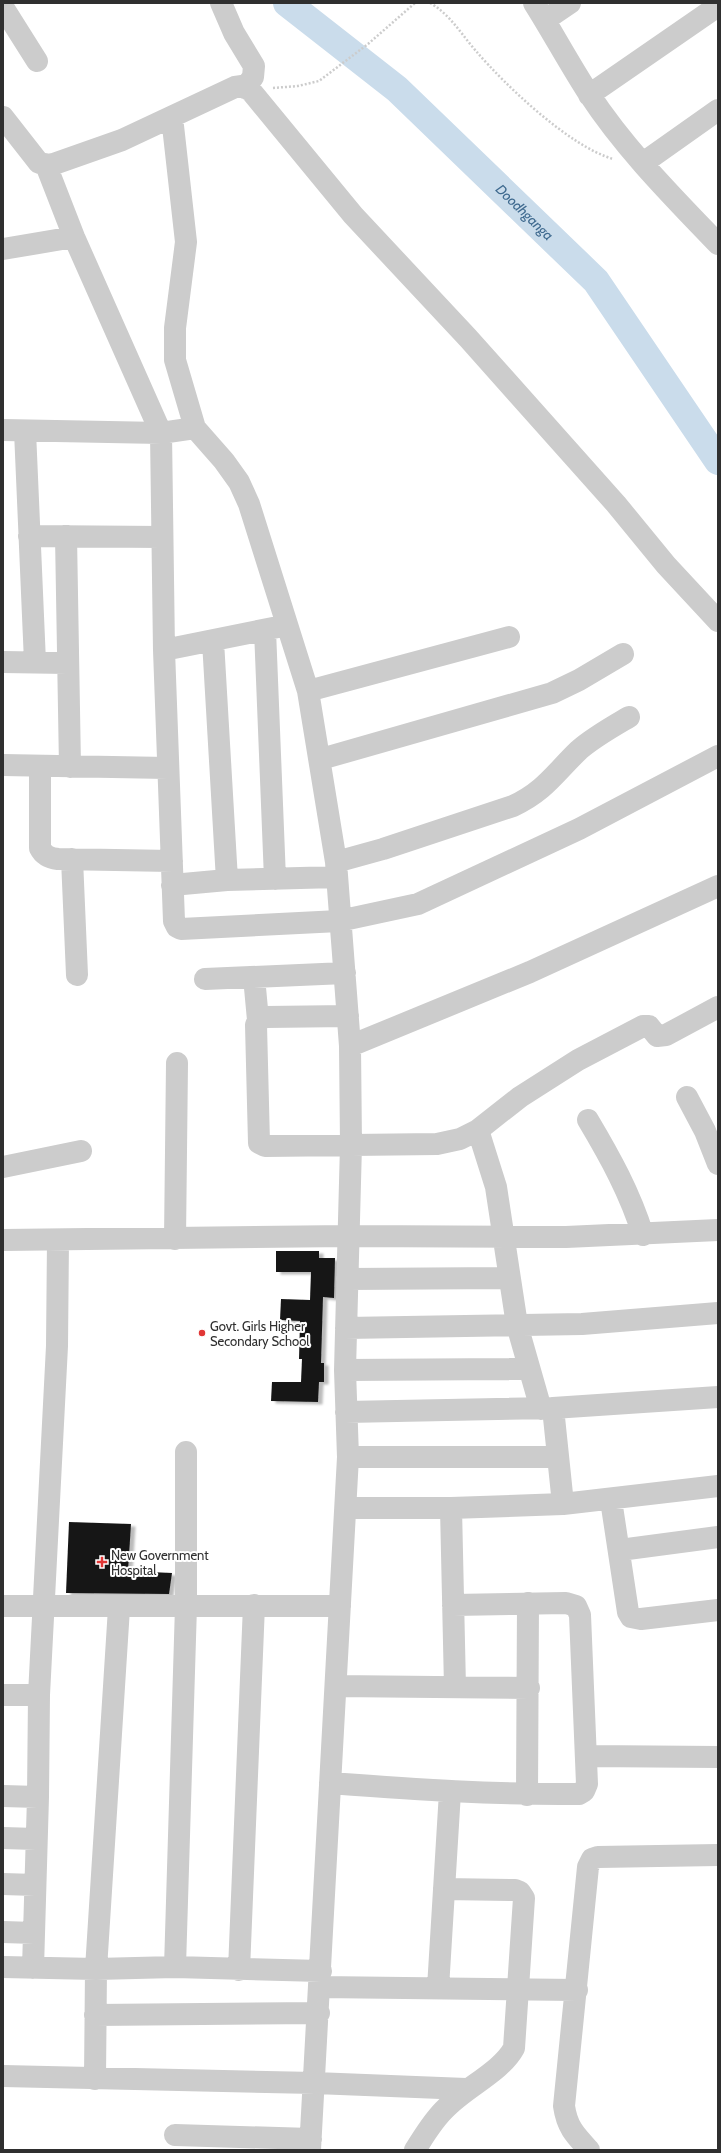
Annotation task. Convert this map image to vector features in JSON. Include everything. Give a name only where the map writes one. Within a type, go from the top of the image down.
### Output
[{"type":"street","points":[[221,3],[234,33],[254,66],[253,76],[248,89]]},
{"type":"street","points":[[570,3],[540,12],[590,95],[640,160],[718,244]]},
{"type":"street","points":[[590,95],[718,6]]},
{"type":"street","points":[[3,7],[38,60]]},
{"type":"street","points":[[3,117],[39,163],[46,165],[58,164],[115,142],[235,87],[248,89],[353,215],[468,338],[616,504],[666,565],[718,621]]},
{"type":"street","points":[[640,160],[718,110]]},
{"type":"street","points":[[172,117],[186,242],[175,328],[175,360],[195,428],[224,461],[239,482],[249,504],[308,691],[321,759],[337,869],[339,921],[346,973],[350,1046],[351,1145],[345,1370],[348,1457],[346,1508],[330,1783],[319,2013],[310,2144],[175,2135]]},
{"type":"street","points":[[46,165],[74,237],[161,433],[167,768],[174,921],[177,928],[339,921],[418,904],[579,829],[718,756]]},
{"type":"street","points":[[3,249],[74,237]]},
{"type":"street","points":[[3,430],[161,433],[195,428]]},
{"type":"street","points":[[25,431],[35,662]]},
{"type":"street","points":[[29,536],[162,537]]},
{"type":"street","points":[[66,536],[70,767]]},
{"type":"street","points":[[164,650],[286,625]]},
{"type":"street","points":[[265,630],[275,879]]},
{"type":"street","points":[[308,691],[509,637]]},
{"type":"street","points":[[213,641],[227,880]]},
{"type":"street","points":[[321,759],[552,693],[579,680],[623,654]]},
{"type":"street","points":[[3,662],[67,663]]},
{"type":"street","points":[[172,885],[227,880],[275,879],[337,869],[383,849],[513,806],[532,797],[580,750],[601,734],[629,717]]},
{"type":"street","points":[[3,765],[167,768]]},
{"type":"street","points":[[40,766],[40,848],[43,854],[50,858],[172,861]]},
{"type":"street","points":[[72,859],[77,975]]},
{"type":"street","points":[[350,1046],[530,972],[718,886]]},
{"type":"street","points":[[205,979],[346,973]]},
{"type":"street","points":[[254,977],[258,1020],[256,1025],[259,1143],[264,1146],[436,1144],[460,1139],[478,1130],[520,1097],[578,1060],[636,1030],[646,1025],[657,1036],[666,1035],[718,1007]]},
{"type":"street","points":[[258,1020],[266,1017],[348,1016]]},
{"type":"street","points":[[175,1239],[176,1063]]},
{"type":"street","points":[[687,1097],[705,1131],[718,1164]]},
{"type":"street","points":[[588,1120],[631,1198],[643,1235]]},
{"type":"street","points":[[478,1130],[496,1187],[505,1237],[508,1278],[517,1325],[529,1369],[547,1408],[558,1457],[563,1504]]},
{"type":"street","points":[[3,1167],[81,1151]]},
{"type":"street","points":[[3,1240],[348,1236],[505,1237],[643,1235],[718,1230]]},
{"type":"street","points":[[33,1968],[38,1798],[39,1695],[44,1607],[45,1542],[56,1346],[58,1240]]},
{"type":"street","points":[[347,1279],[508,1278]]},
{"type":"street","points":[[346,1328],[582,1324],[718,1313]]},
{"type":"street","points":[[345,1370],[529,1369]]},
{"type":"street","points":[[346,1412],[547,1408],[718,1397]]},
{"type":"street","points":[[175,1967],[186,1606],[186,1452]]},
{"type":"street","points":[[348,1457],[558,1457]]},
{"type":"street","points":[[346,1508],[450,1508],[563,1504],[611,1500],[718,1486]]},
{"type":"street","points":[[611,1500],[620,1550],[628,1612],[631,1617],[641,1619],[718,1610]]},
{"type":"street","points":[[450,1508],[454,1605],[455,1688]]},
{"type":"street","points":[[620,1550],[718,1537]]},
{"type":"street","points":[[527,1795],[529,1688],[528,1603]]},
{"type":"street","points":[[330,1783],[450,1792],[527,1795],[579,1794],[584,1791],[587,1784],[587,1756],[580,1615],[576,1606],[566,1603],[454,1605]]},
{"type":"street","points":[[3,1606],[119,1608],[186,1606],[340,1606]]},
{"type":"street","points":[[239,1970],[254,1606]]},
{"type":"street","points":[[95,2079],[96,1969],[119,1608]]},
{"type":"street","points":[[336,1686],[529,1688]]},
{"type":"street","points":[[3,1695],[39,1695]]},
{"type":"street","points":[[587,1756],[718,1757]]},
{"type":"street","points":[[438,1988],[450,1792]]},
{"type":"street","points":[[3,1796],[38,1798]]},
{"type":"street","points":[[3,1838],[36,1839]]},
{"type":"street","points":[[589,2150],[572,2132],[566,2120],[564,2106],[577,1990],[588,1867],[592,1859],[598,1857],[718,1855]]},
{"type":"street","points":[[3,1884],[35,1885]]},
{"type":"street","points":[[415,2150],[444,2109],[466,2089],[499,2068],[514,2048],[524,1898],[520,1892],[514,1890],[444,1889]]},
{"type":"street","points":[[3,1932],[34,1933]]},
{"type":"street","points":[[3,1967],[96,1969],[175,1967],[239,1970],[320,1979],[438,1988],[577,1990]]},
{"type":"street","points":[[95,2015],[319,2013]]},
{"type":"street","points":[[3,2076],[95,2079],[315,2082],[466,2089]]},
{"type":"path","points":[[248,89],[298,86],[319,81],[368,44],[415,3]]},
{"type":"path","points":[[430,3],[447,16],[476,51],[522,99],[575,141],[601,155],[620,160],[640,160]]},
{"type":"building","points":[[276,1251],[319,1251],[319,1258],[335,1258],[334,1298],[323,1297],[321,1363],[324,1363],[324,1382],[319,1382],[318,1402],[271,1401],[272,1382],[301,1382],[302,1359],[299,1359],[300,1321],[280,1320],[281,1299],[310,1300],[311,1272],[276,1272]]},
{"type":"building","points":[[69,1522],[131,1524],[128,1571],[172,1573],[169,1594],[66,1593]]},
{"type":"waterway","name":"Doodhganga","points":[[287,3],[397,89],[596,281],[718,461]]},
{"type":"place","name":"Govt. Girls Higher Secondary School","points":[[202,1333]]},
{"type":"place","name":"New Government Hospital","points":[[102,1562]]}]
